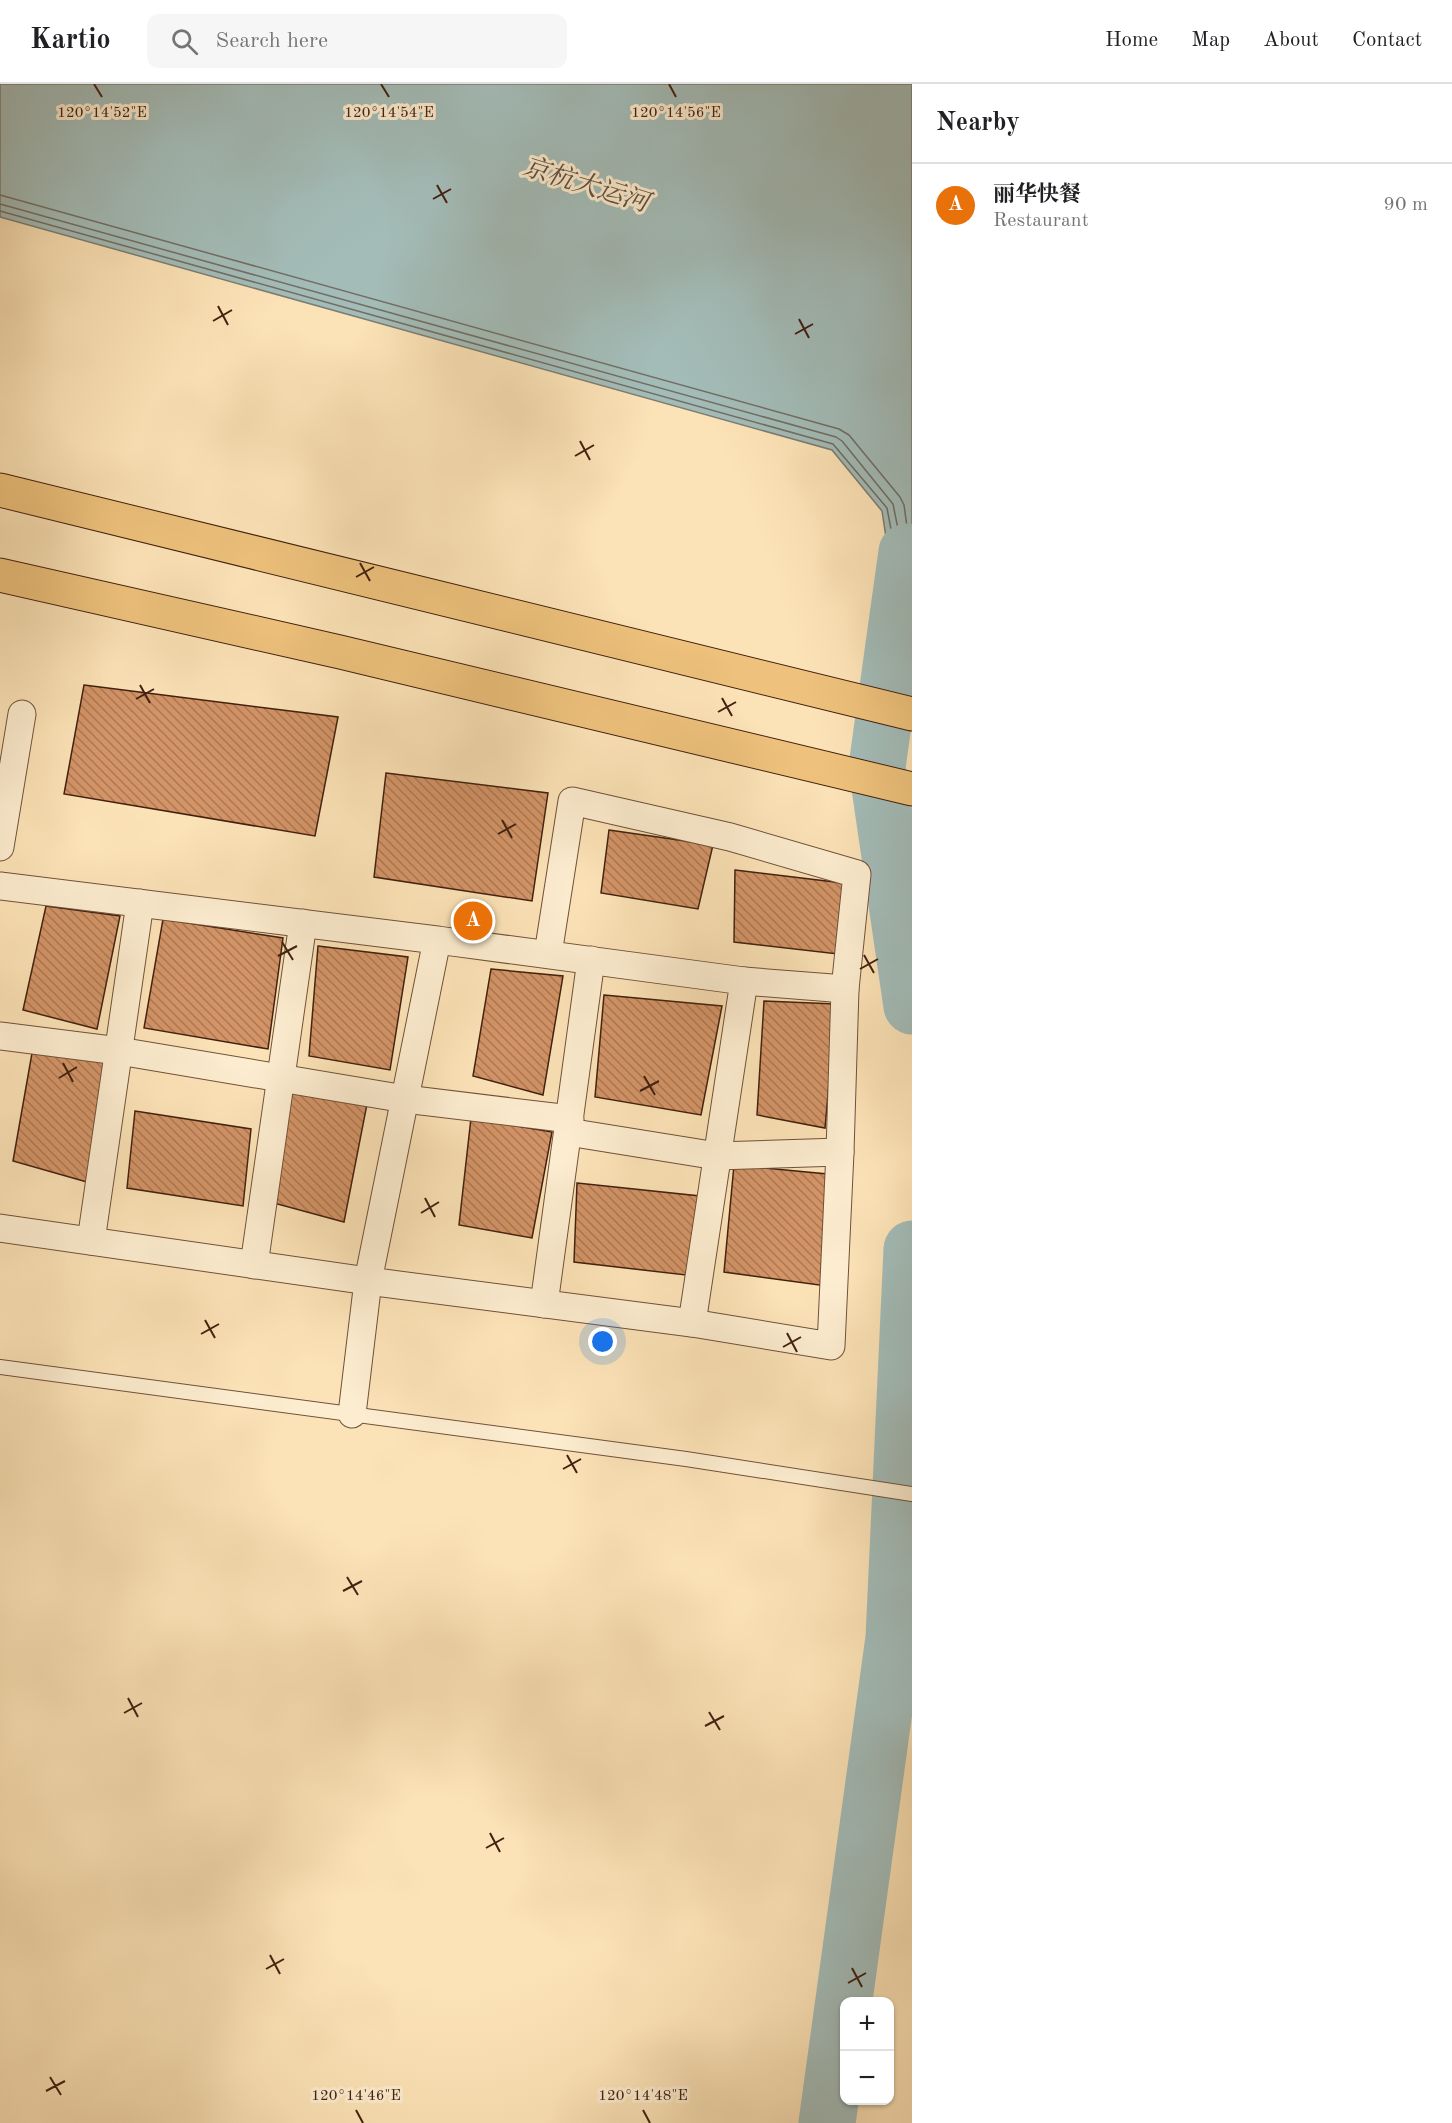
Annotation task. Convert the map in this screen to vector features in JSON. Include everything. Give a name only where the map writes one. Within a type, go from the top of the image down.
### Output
[{"type":"main road","points":[[0,490],[912,714]]},
{"type":"main road","points":[[0,576],[340,652],[912,789]]},
{"type":"street","points":[[0,847],[22,714]]},
{"type":"street","points":[[0,1228],[368,1281],[692,1323],[831,1346],[845,989],[857,874],[730,837],[572,801],[548,954]]},
{"type":"street","points":[[0,886],[548,954],[744,981],[845,989]]},
{"type":"street","points":[[91,1241],[140,903]]},
{"type":"street","points":[[254,1265],[303,923]]},
{"type":"street","points":[[352,1414],[368,1281],[437,940]]},
{"type":"street","points":[[544,1304],[591,960]]},
{"type":"street","points":[[692,1323],[744,981]]},
{"type":"street","points":[[0,1036],[119,1051],[569,1126],[717,1156],[840,1152]]},
{"type":"lane","points":[[0,1366],[783,1474],[912,1494]]},
{"type":"water","name":"京杭大运河","points":[[0,84],[912,84],[912,555],[887,544],[882,511],[832,450],[0,217]]},
{"type":"building","points":[[84,685],[338,717],[315,836],[64,794]]},
{"type":"building","points":[[386,773],[548,793],[532,901],[374,877]]},
{"type":"building","points":[[609,830],[713,845],[698,909],[601,893]]},
{"type":"building","points":[[735,870],[851,884],[838,954],[734,942]]},
{"type":"building","points":[[46,906],[120,916],[97,1029],[23,1010]]},
{"type":"building","points":[[163,919],[283,938],[268,1049],[144,1028]]},
{"type":"building","points":[[318,946],[408,957],[390,1070],[309,1056]]},
{"type":"building","points":[[491,969],[563,976],[543,1095],[473,1076]]},
{"type":"building","points":[[604,995],[722,1006],[701,1115],[595,1097]]},
{"type":"building","points":[[764,1001],[836,1004],[825,1128],[757,1115]]},
{"type":"building","points":[[32,1053],[111,1063],[87,1182],[13,1161]]},
{"type":"building","points":[[288,1090],[368,1099],[344,1222],[270,1202]]},
{"type":"building","points":[[135,1111],[251,1129],[243,1206],[127,1188]]},
{"type":"building","points":[[471,1118],[552,1132],[532,1238],[459,1225]]},
{"type":"building","points":[[734,1165],[838,1175],[834,1287],[724,1272]]},
{"type":"building","points":[[577,1183],[700,1196],[686,1275],[574,1262]]},
{"type":"waterway","points":[[907,552],[877,767],[912,1006]]},
{"type":"waterway","points":[[827,2123],[894,1638],[912,1249]]},
{"type":"place","name":"丽华快餐","points":[[473,921]]}]
